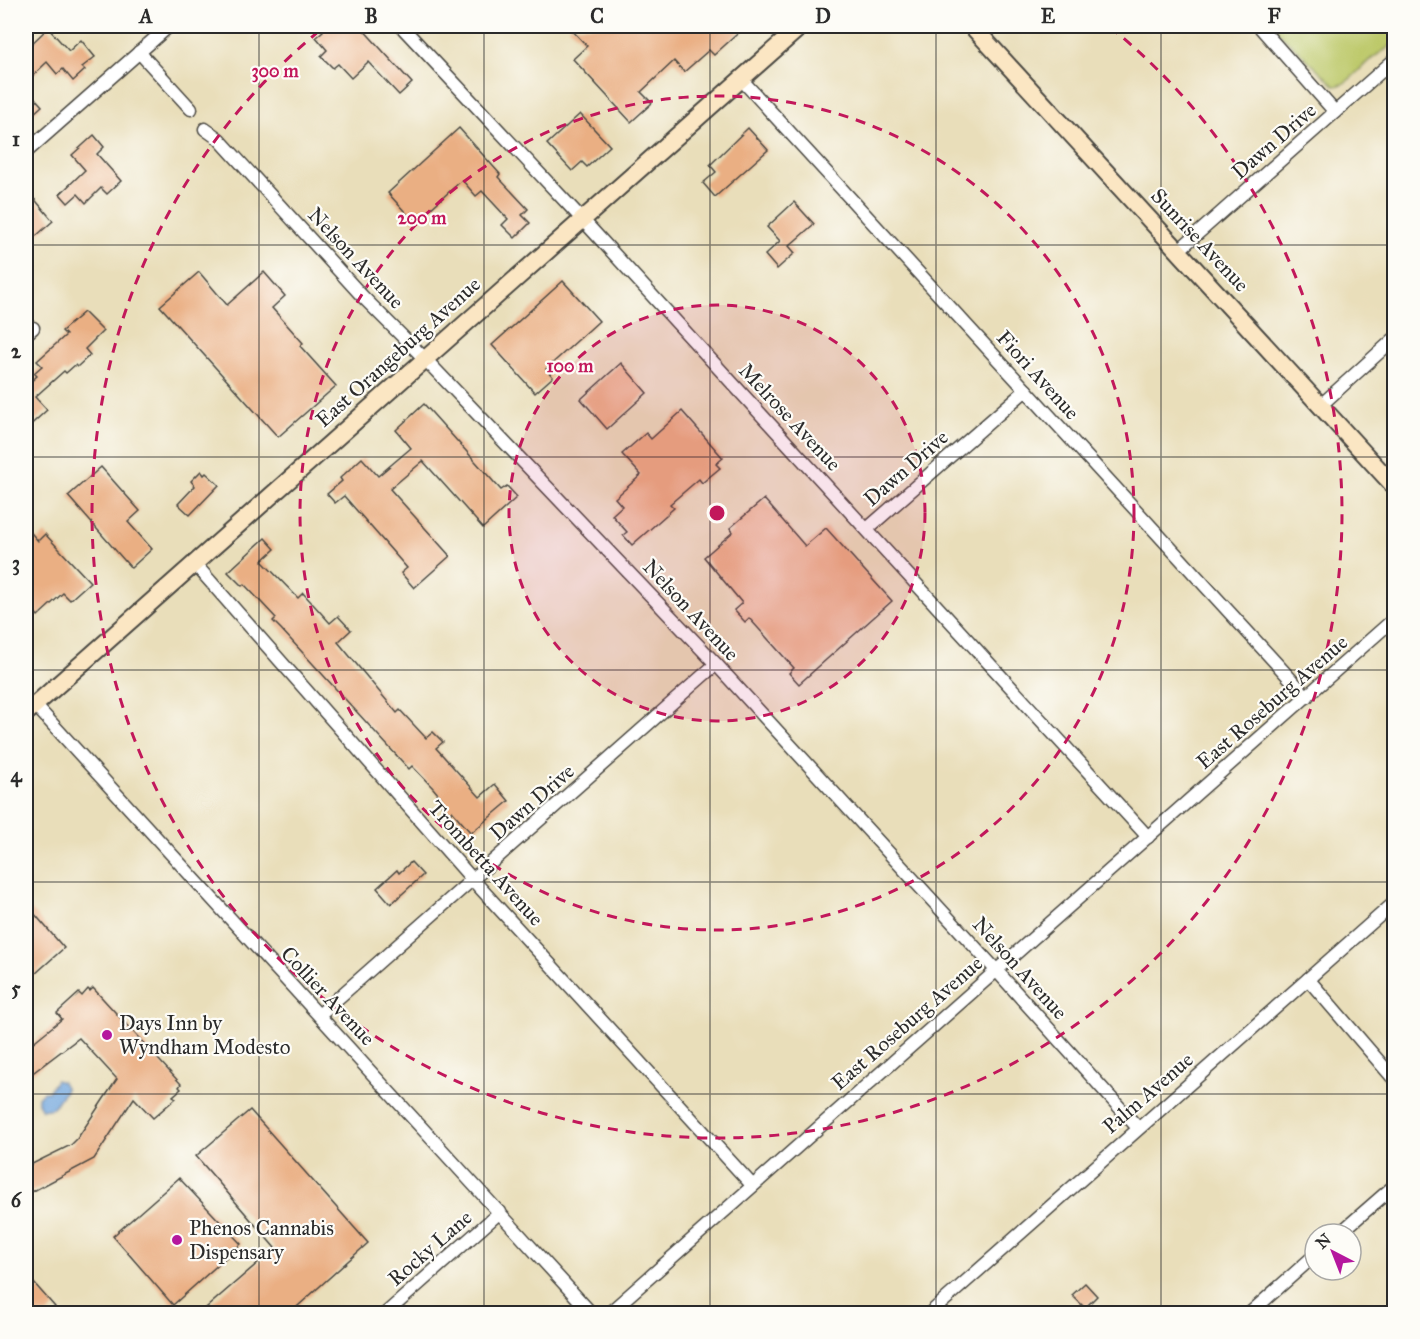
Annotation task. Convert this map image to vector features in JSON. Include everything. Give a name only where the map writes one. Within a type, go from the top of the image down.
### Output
[{"type":"street","points":[[26,153],[169,26]]},
{"type":"street","name":"Melrose Avenue","points":[[401,26],[582,219],[1148,837]]},
{"type":"street","name":"East Orangeburg Avenue","points":[[30,709],[801,26]]},
{"type":"street","name":"Sunrise Avenue","points":[[972,26],[1395,486]]},
{"type":"street","points":[[1258,26],[1335,112]]},
{"type":"street","points":[[139,52],[191,109]]},
{"type":"street","name":"Dawn Drive","points":[[1179,250],[1395,60]]},
{"type":"street","name":"Fiori Avenue","points":[[741,79],[1307,697]]},
{"type":"street","name":"Nelson Avenue","points":[[205,129],[219,139],[363,297],[716,664],[1138,1128]]},
{"type":"street","points":[[1321,405],[1395,339]]},
{"type":"street","name":"Dawn Drive","points":[[867,529],[1026,390]]},
{"type":"street","name":"Trombetta Avenue","points":[[195,564],[473,880],[752,1185]]},
{"type":"street","name":"East Roseburg Avenue","points":[[608,1314],[1395,619]]},
{"type":"street","name":"Dawn Drive","points":[[319,1015],[716,664]]},
{"type":"street","name":"Collier Avenue","points":[[30,709],[319,1015],[592,1314]]},
{"type":"street","name":"Palm Avenue","points":[[929,1314],[1395,903]]},
{"type":"street","points":[[1308,979],[1395,1079]]},
{"type":"street","points":[[1353,1222],[1395,1185]]},
{"type":"street","name":"Rocky Lane","points":[[385,1314],[500,1212]]},
{"type":"street","points":[[1249,1314],[1303,1267]]},
{"type":"green space","points":[[1272,26],[1394,26],[1394,43],[1346,82],[1335,86]]},
{"type":"water","points":[[56,1080],[62,1082],[66,1089],[53,1108],[42,1110],[38,1097],[43,1092],[48,1092]]},
{"type":"building","points":[[318,26],[360,26],[412,83],[399,95],[368,62],[351,78],[338,64],[333,68],[321,56],[327,50],[316,37],[323,31]]},
{"type":"building","points":[[568,26],[746,26],[714,55],[709,50],[684,72],[674,61],[641,92],[652,103],[631,122],[573,59],[587,46]]},
{"type":"building","points":[[48,28],[69,51],[81,40],[95,57],[82,67],[85,70],[73,81],[63,69],[57,74],[47,62],[26,82],[26,49]]},
{"type":"building","points":[[26,88],[42,106],[26,120]]},
{"type":"building","points":[[580,114],[610,146],[587,167],[582,162],[572,171],[547,144]]},
{"type":"building","points":[[459,128],[500,174],[498,177],[528,209],[522,215],[530,223],[515,238],[502,225],[508,219],[482,191],[476,196],[462,180],[415,223],[388,193]]},
{"type":"building","points":[[748,128],[768,150],[715,197],[703,183],[716,172],[710,165]]},
{"type":"building","points":[[94,135],[104,147],[97,154],[121,181],[107,194],[101,188],[86,203],[78,194],[68,203],[60,194],[85,170],[72,155]]},
{"type":"building","points":[[26,189],[53,221],[36,236],[26,224]]},
{"type":"building","points":[[794,202],[814,224],[789,246],[795,253],[777,269],[765,255],[780,241],[767,227]]},
{"type":"building","points":[[199,272],[227,305],[264,272],[285,296],[272,308],[303,343],[300,346],[336,386],[278,437],[160,306]]},
{"type":"building","points":[[563,281],[599,321],[546,369],[553,377],[535,393],[492,345]]},
{"type":"building","points":[[84,312],[103,331],[85,349],[90,355],[77,367],[75,365],[66,373],[64,371],[35,397],[47,410],[26,429],[26,386],[37,376],[34,373],[42,366],[37,361],[66,335],[62,331]]},
{"type":"building","points":[[621,363],[647,393],[607,429],[581,399]]},
{"type":"building","points":[[424,404],[501,490],[507,486],[517,497],[483,528],[423,461],[390,489],[450,556],[414,588],[401,573],[407,568],[344,496],[335,503],[327,494],[342,481],[340,478],[362,458],[378,476],[411,448],[396,430]]},
{"type":"building","points":[[682,411],[723,458],[716,464],[720,468],[702,483],[699,479],[670,504],[674,508],[632,545],[623,535],[627,532],[612,515],[622,506],[615,498],[641,475],[622,454],[646,433],[651,439]]},
{"type":"building","points":[[101,467],[140,511],[128,522],[152,549],[131,568],[68,496]]},
{"type":"building","points":[[201,471],[219,485],[190,515],[178,504],[195,486],[191,481]]},
{"type":"building","points":[[764,499],[805,546],[826,528],[892,601],[799,684],[789,673],[794,668],[749,618],[745,622],[734,610],[742,603],[704,557],[733,532],[730,528]]},
{"type":"building","points":[[26,527],[38,541],[45,534],[90,582],[70,600],[63,593],[38,616],[26,602]]},
{"type":"building","points":[[265,538],[275,549],[262,561],[298,598],[303,593],[330,623],[338,616],[351,630],[338,642],[397,713],[400,710],[426,738],[433,732],[443,742],[436,748],[480,797],[495,784],[509,801],[471,833],[452,811],[450,814],[440,803],[443,800],[433,788],[412,766],[409,769],[273,621],[276,618],[244,584],[242,586],[228,572]]},
{"type":"building","points":[[411,862],[423,875],[391,904],[377,888],[397,870],[399,873]]},
{"type":"building","points":[[26,904],[64,948],[26,982]]},
{"type":"building","points":[[93,988],[181,1084],[179,1087],[181,1089],[173,1096],[176,1098],[153,1118],[134,1098],[94,1159],[26,1195],[26,1167],[71,1145],[117,1079],[79,1038],[26,1078],[26,1048],[62,1019],[57,1013],[79,993],[82,996],[88,989],[90,991]]},
{"type":"building","points":[[250,1110],[368,1243],[289,1314],[199,1314],[275,1248],[196,1156]]},
{"type":"building","name":"Phenos Cannabis Dispensary","points":[[179,1178],[241,1244],[173,1305],[113,1236]]},
{"type":"building","points":[[26,1274],[55,1307],[47,1314],[26,1314]]},
{"type":"building","points":[[1085,1283],[1097,1296],[1085,1308],[1072,1295]]},
{"type":"place","name":"Days Inn by Wyndham Modesto","points":[[107,1035]]},
{"type":"place","name":"Phenos Cannabis Dispensary","points":[[177,1240]]}]
